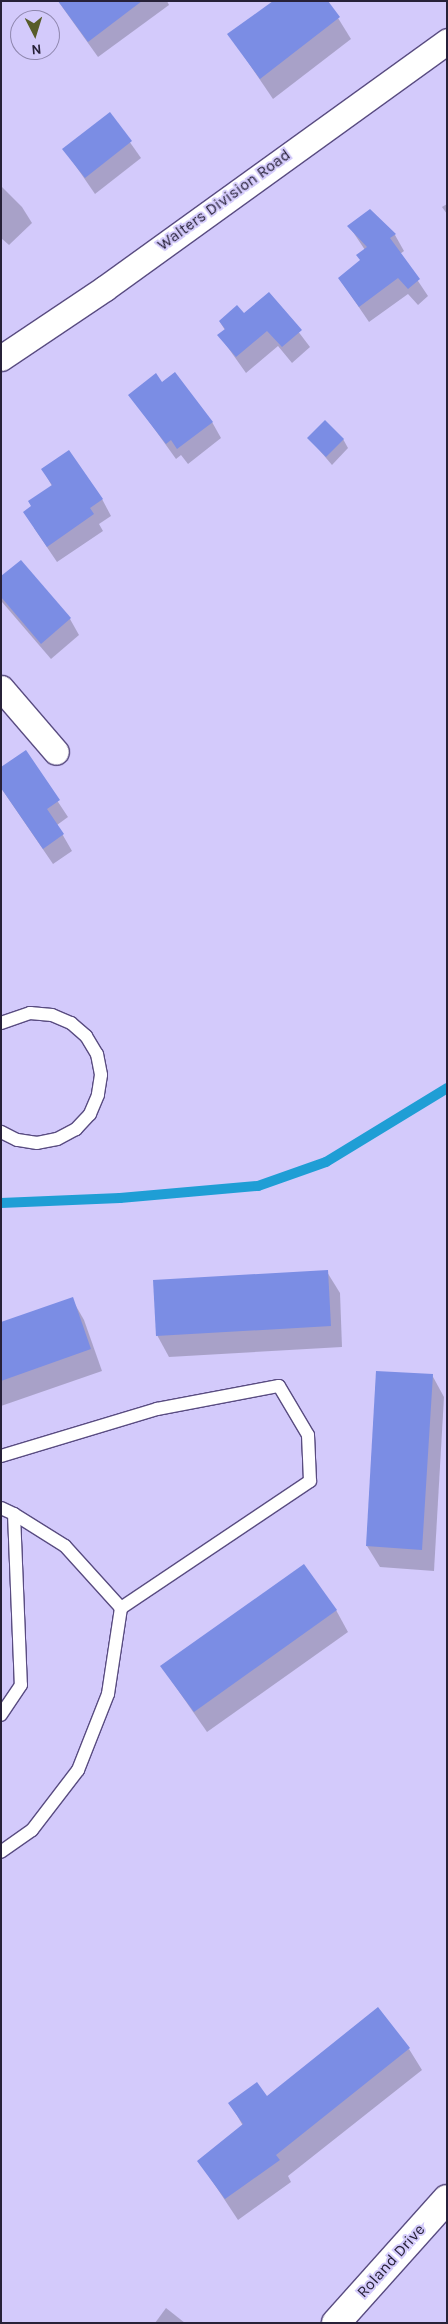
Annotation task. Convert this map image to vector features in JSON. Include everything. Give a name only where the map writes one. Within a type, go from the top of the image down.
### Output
[{"type":"street","name":"Walters Division Road","points":[[1,358],[105,288],[447,41]]},
{"type":"street","points":[[1,688],[56,752]]},
{"type":"street","name":"Roland Drive","points":[[336,2323],[447,2199]]},
{"type":"lane","points":[[1,1023],[30,1013],[52,1014],[71,1023],[86,1036],[97,1054],[101,1075],[98,1095],[90,1114],[76,1129],[58,1139],[37,1143],[17,1140],[1,1141]]},
{"type":"lane","points":[[1,1132],[17,1140]]},
{"type":"lane","points":[[1,1456],[157,1409],[280,1386],[308,1435],[310,1481],[121,1608],[108,1694],[78,1770],[32,1830],[1,1852]]},
{"type":"lane","points":[[1,1508],[65,1546],[121,1608]]},
{"type":"lane","points":[[1,1714],[20,1685],[14,1514]]},
{"type":"building","points":[[58,1],[142,1],[88,42]]},
{"type":"building","points":[[273,1],[328,1],[340,17],[260,79],[227,34]]},
{"type":"building","points":[[110,112],[132,141],[85,178],[62,149]]},
{"type":"building","points":[[370,209],[396,234],[390,238],[420,279],[408,289],[398,278],[359,307],[338,278],[360,260],[356,255],[367,247],[347,226]]},
{"type":"building","points":[[269,292],[302,330],[282,347],[267,331],[236,357],[217,335],[225,329],[219,321],[237,305],[244,313]]},
{"type":"building","points":[[175,372],[213,422],[177,449],[171,440],[166,444],[128,395],[156,373],[162,382]]},
{"type":"building","points":[[325,420],[344,439],[326,457],[307,438]]},
{"type":"building","points":[[69,450],[103,499],[90,508],[94,514],[47,547],[23,512],[31,506],[28,501],[52,485],[41,469]]},
{"type":"building","points":[[21,560],[71,618],[41,644],[1,597],[1,576]]},
{"type":"building","points":[[26,750],[60,800],[47,809],[64,834],[43,849],[1,788],[1,767]]},
{"type":"building","points":[[328,1270],[331,1326],[156,1336],[153,1280]]},
{"type":"building","points":[[73,1297],[91,1349],[1,1381],[1,1322]]},
{"type":"building","points":[[376,1371],[433,1374],[422,1550],[366,1546]]},
{"type":"building","points":[[304,1564],[337,1610],[194,1712],[160,1666]]},
{"type":"building","points":[[378,2007],[410,2048],[276,2155],[280,2160],[225,2199],[197,2161],[243,2124],[228,2103],[257,2082],[267,2096]]},
{"type":"waterway","points":[[1,1203],[120,1198],[258,1186],[326,1162],[447,1088]]}]
